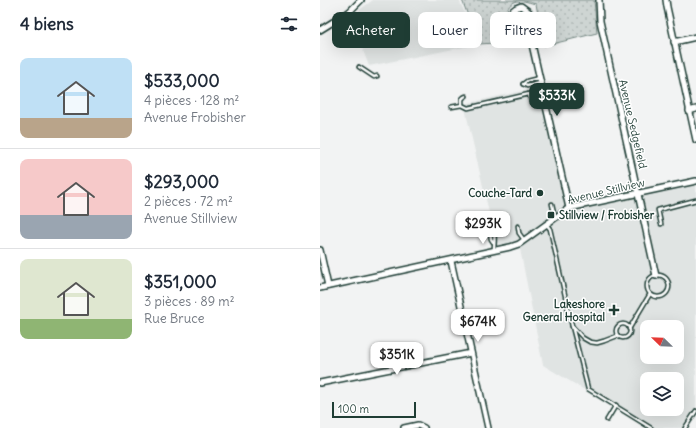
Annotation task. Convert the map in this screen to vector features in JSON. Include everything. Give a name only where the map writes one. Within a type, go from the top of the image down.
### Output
[{"type":"street","points":[[320,30],[349,12],[361,0]]},
{"type":"street","name":"Avenue Sedgefield","points":[[599,0],[600,21],[656,276]]},
{"type":"street","points":[[666,0],[666,7],[696,140]]},
{"type":"street","points":[[521,6],[529,12],[531,21],[529,31],[517,26],[513,22],[511,12],[516,8],[521,6]]},
{"type":"street","points":[[674,42],[696,37]]},
{"type":"street","points":[[533,48],[569,208]]},
{"type":"street","points":[[689,111],[696,109]]},
{"type":"street","name":"Avenue Stillview","points":[[320,288],[451,261],[510,247],[520,244],[569,208],[696,181]]},
{"type":"street","points":[[320,250],[328,286]]},
{"type":"street","points":[[451,261],[488,428]]},
{"type":"street","points":[[320,383],[471,353]]},
{"type":"street","points":[[404,428],[418,425],[424,428]]},
{"type":"lane","points":[[360,67],[374,77],[377,76]]},
{"type":"lane","points":[[540,80],[527,86],[523,84],[527,81],[540,80]]},
{"type":"lane","points":[[451,107],[462,105],[468,108],[543,91]]},
{"type":"lane","points":[[529,94],[531,102]]},
{"type":"lane","points":[[462,105],[462,99],[466,96]]},
{"type":"lane","points":[[661,224],[658,210],[696,200]]},
{"type":"lane","points":[[552,204],[555,218]]},
{"type":"lane","points":[[489,224],[493,228],[495,238],[494,251]]},
{"type":"lane","points":[[546,224],[550,229],[588,389],[651,428]]},
{"type":"lane","points":[[518,226],[519,232],[524,240]]},
{"type":"lane","points":[[656,276],[663,277],[668,282],[669,289],[665,295],[661,297],[650,294],[648,290],[648,282],[656,276]]},
{"type":"lane","points":[[572,326],[583,338],[590,342],[597,343],[617,336],[620,338],[625,338],[629,334],[629,329],[650,294]]},
{"type":"lane","points":[[617,336],[616,328],[620,325],[626,325],[629,329]]},
{"type":"lane","points":[[607,420],[616,405]]},
{"type":"lane","points":[[685,428],[696,411]]},
{"type":"shaded area","points":[[373,0],[459,0],[464,12],[418,12],[418,48],[459,48],[369,66],[362,48],[410,48],[410,12],[357,12]]},
{"type":"shaded area","name":"Lakeshore General Hospital","points":[[540,87],[569,208],[696,181],[696,415],[688,428],[648,428],[543,365],[519,244],[497,247],[464,104]]},
{"type":"green space","points":[[462,0],[594,0],[597,33],[556,43],[556,12],[538,12],[536,4],[520,1],[511,4],[506,12],[490,12],[490,43],[482,44],[482,12],[467,12]]},
{"type":"green space","points":[[520,9],[525,12],[515,12]]},
{"type":"place","name":"Couche-Tard","points":[[540,193]]},
{"type":"place","name":"Stillview / Frobisher","points":[[551,215]]},
{"type":"place","name":"Lakeshore General Hospital","points":[[614,310]]}]
